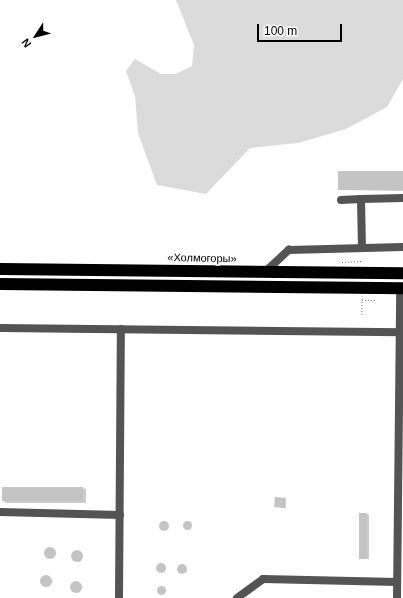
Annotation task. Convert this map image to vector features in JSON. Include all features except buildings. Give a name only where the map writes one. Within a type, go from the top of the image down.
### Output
[{"type":"highway","name":"«Холмогоры»","points":[[0,269],[403,273]]},
{"type":"highway","points":[[265,272],[265,286]]},
{"type":"highway","points":[[0,284],[402,288]]},
{"type":"lane","points":[[341,200],[403,198]]},
{"type":"lane","points":[[361,199],[362,248]]},
{"type":"lane","points":[[265,272],[289,250],[403,247]]},
{"type":"lane","points":[[397,598],[402,288]]},
{"type":"lane","points":[[0,328],[401,332]]},
{"type":"lane","points":[[119,598],[121,329]]},
{"type":"lane","points":[[0,512],[120,515]]},
{"type":"lane","points":[[237,598],[263,579],[397,582]]},
{"type":"path","points":[[362,300],[376,300]]},
{"type":"shaded area","points":[[176,0],[403,0],[403,79],[387,107],[346,129],[298,143],[250,148],[206,194],[157,185],[138,133],[135,96],[126,71],[135,59],[161,74],[175,74],[192,66],[194,45]]}]
